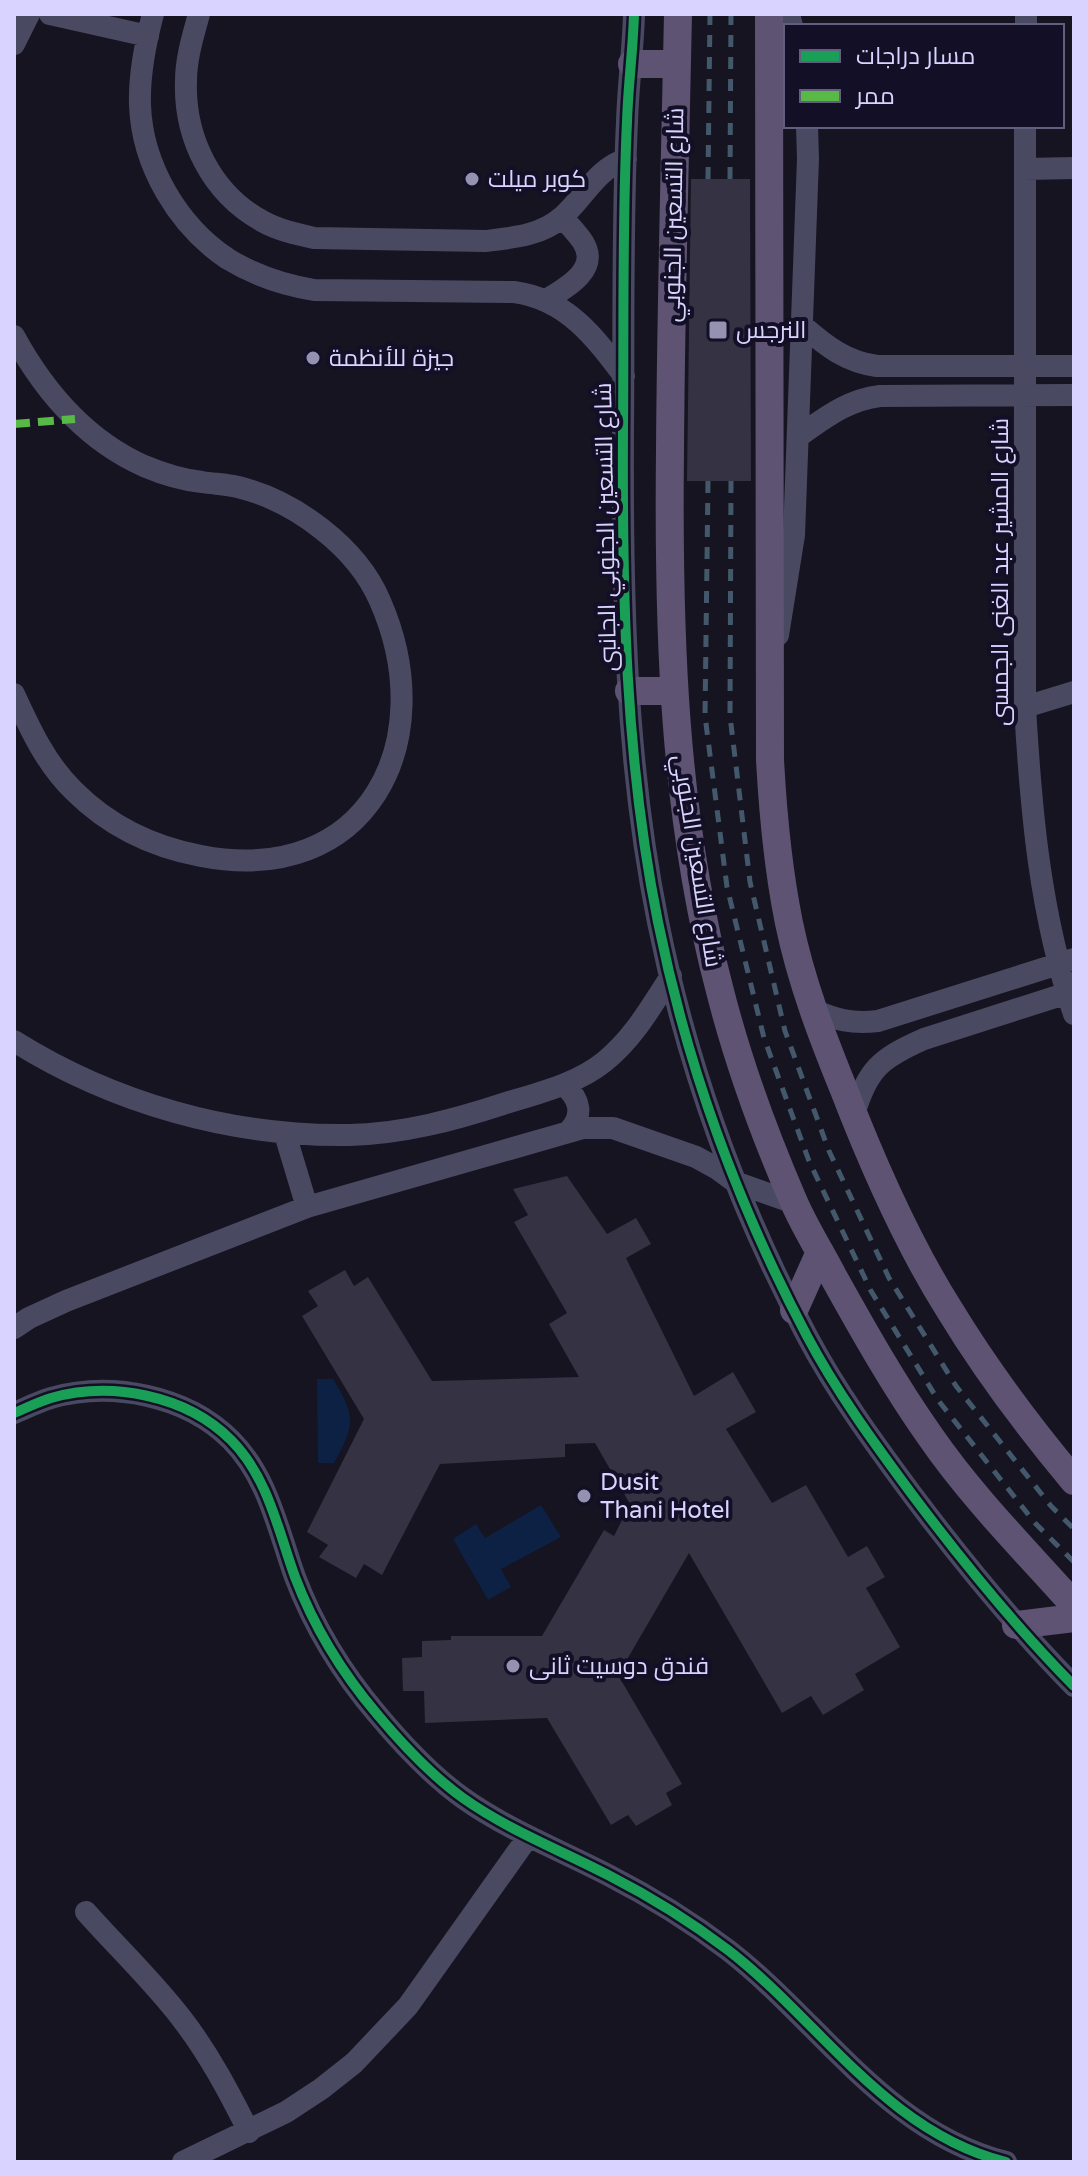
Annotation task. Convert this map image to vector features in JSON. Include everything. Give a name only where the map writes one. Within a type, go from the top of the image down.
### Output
[{"type":"main road","name":"شارع التسعين الجنوبي","points":[[678,14],[669,535],[673,691],[698,890],[719,988],[747,1081],[794,1203],[857,1320],[930,1437],[959,1475],[1074,1605]]},
{"type":"main road","points":[[769,14],[770,760],[774,823],[788,922],[813,1010],[854,1115],[894,1205],[947,1306],[1010,1401],[1074,1481]]},
{"type":"main road","points":[[632,64],[677,64]]},
{"type":"main road","points":[[629,691],[673,691]]},
{"type":"main road","points":[[794,1310],[820,1252]]},
{"type":"main road","points":[[1016,1625],[1074,1618]]},
{"type":"street","points":[[14,44],[29,14]]},
{"type":"street","points":[[50,14],[150,25],[141,71],[140,107],[146,143],[158,177],[176,208],[227,258],[259,275],[314,290],[514,292],[530,295],[561,308],[574,319],[624,376]]},
{"type":"street","points":[[199,14],[186,77],[186,106],[191,134],[202,160],[218,184],[238,204],[261,220],[287,231],[314,238],[509,239],[550,226],[562,217],[601,172],[626,159]]},
{"type":"street","name":"شارع التسعين الجنوبي الجانبى","points":[[634,14],[626,159],[624,376],[623,566],[629,691],[649,870],[697,1078],[735,1182],[807,1337],[840,1392],[957,1554],[1016,1625],[1074,1686]]},
{"type":"street","points":[[770,667],[794,535],[807,128]]},
{"type":"street","name":"شارع المشير عبد الغنى الجمسى","points":[[1025,128],[1025,707],[1035,839],[1045,902],[1066,961],[1072,999]]},
{"type":"street","points":[[1025,169],[1074,168]]},
{"type":"street","points":[[546,300],[576,280],[582,274],[587,259],[582,240],[562,217]]},
{"type":"street","points":[[803,326],[838,354],[863,364],[1074,366]]},
{"type":"street","points":[[14,336],[58,401],[108,446],[164,474],[241,488],[272,500],[314,524],[341,545],[360,566],[380,598],[397,654],[402,692],[399,732],[388,770],[380,788],[358,817],[330,840],[298,854],[244,862],[207,858],[163,847],[142,839],[105,817],[72,790],[52,764],[33,735],[14,694]]},
{"type":"street","points":[[799,436],[838,409],[863,398],[1074,395]]},
{"type":"street","points":[[1025,707],[1074,692]]},
{"type":"street","points":[[813,1010],[837,1020],[878,1021],[1066,961]]},
{"type":"street","points":[[14,1041],[42,1059],[113,1092],[204,1120],[285,1134],[351,1135],[408,1129],[458,1119],[564,1085],[602,1064],[628,1040],[671,976]]},
{"type":"street","points":[[854,1115],[873,1070],[884,1059],[902,1049],[924,1039],[1072,999]]},
{"type":"street","points":[[564,1085],[578,1102],[576,1123],[569,1131]]},
{"type":"street","points":[[14,1328],[66,1301],[307,1207],[583,1128],[613,1128],[696,1157],[735,1182],[794,1203]]},
{"type":"street","points":[[285,1134],[307,1207]]},
{"type":"street","points":[[14,1413],[50,1398],[88,1391],[127,1391],[165,1400],[200,1416],[231,1439],[255,1471],[272,1506],[296,1580],[331,1651],[377,1715],[432,1773],[463,1798],[528,1837],[609,1875],[692,1924],[765,1982],[886,2099],[921,2124],[959,2145],[1006,2162]]},
{"type":"street","points":[[183,2162],[286,2112],[354,2063],[408,2006],[528,1837]]},
{"type":"street","points":[[86,1912],[182,2019],[229,2092],[249,2132]]},
{"type":"water","points":[[317,1379],[333,1379],[349,1412],[349,1429],[334,1463],[318,1463]]},
{"type":"water","points":[[541,1505],[561,1537],[501,1569],[511,1587],[488,1600],[453,1539],[476,1524],[485,1538]]},
{"type":"building","name":"النرجس","points":[[691,179],[750,179],[751,481],[687,481]]},
{"type":"building","points":[[567,1176],[607,1234],[636,1218],[651,1244],[626,1258],[694,1396],[733,1372],[756,1412],[726,1429],[772,1503],[806,1485],[848,1557],[867,1546],[885,1577],[866,1588],[900,1647],[855,1674],[864,1690],[823,1715],[811,1696],[782,1713],[689,1553],[618,1675],[682,1784],[666,1793],[672,1805],[636,1826],[628,1815],[611,1825],[547,1718],[425,1723],[424,1691],[403,1691],[402,1658],[422,1657],[422,1641],[451,1640],[451,1636],[542,1636],[604,1530],[614,1536],[630,1504],[595,1443],[565,1444],[565,1457],[440,1464],[382,1575],[364,1564],[356,1578],[319,1557],[328,1545],[307,1532],[364,1419],[302,1316],[318,1306],[308,1291],[345,1270],[354,1286],[368,1277],[432,1381],[579,1377],[549,1324],[567,1313],[514,1222],[528,1215],[513,1189]]},
{"type":"railway","points":[[708,179],[710,14]]},
{"type":"railway","points":[[730,179],[731,14]]},
{"type":"railway","points":[[708,481],[705,716],[727,887],[764,1038],[809,1161],[871,1291],[938,1400],[1035,1523],[1074,1562]]},
{"type":"railway","points":[[731,481],[730,716],[750,882],[785,1031],[829,1151],[889,1278],[956,1386],[1051,1506],[1074,1529]]},
{"type":"marked path","points":[[14,424],[75,419]]},
{"type":"cycle path","points":[[634,14],[625,160],[625,614],[638,800],[670,976],[700,1082],[737,1186],[782,1287],[830,1377],[883,1455],[950,1543],[1010,1616],[1074,1686]]},
{"type":"cycle path","points":[[14,1413],[74,1393],[122,1392],[170,1402],[213,1425],[244,1455],[263,1487],[295,1577],[330,1649],[377,1714],[428,1769],[463,1798],[498,1820],[625,1884],[700,1930],[761,1978],[890,2100],[925,2126],[963,2147],[1006,2162]]},
{"type":"place","name":"كوبر ميلت","points":[[472,179]]},
{"type":"place","name":"النرجس","points":[[718,330]]},
{"type":"place","name":"جيزة للأنظمة","points":[[313,358]]},
{"type":"place","name":"Dusit Thani Hotel","points":[[584,1496]]},
{"type":"place","name":"فندق دوسيت ثانى","points":[[513,1666]]}]
